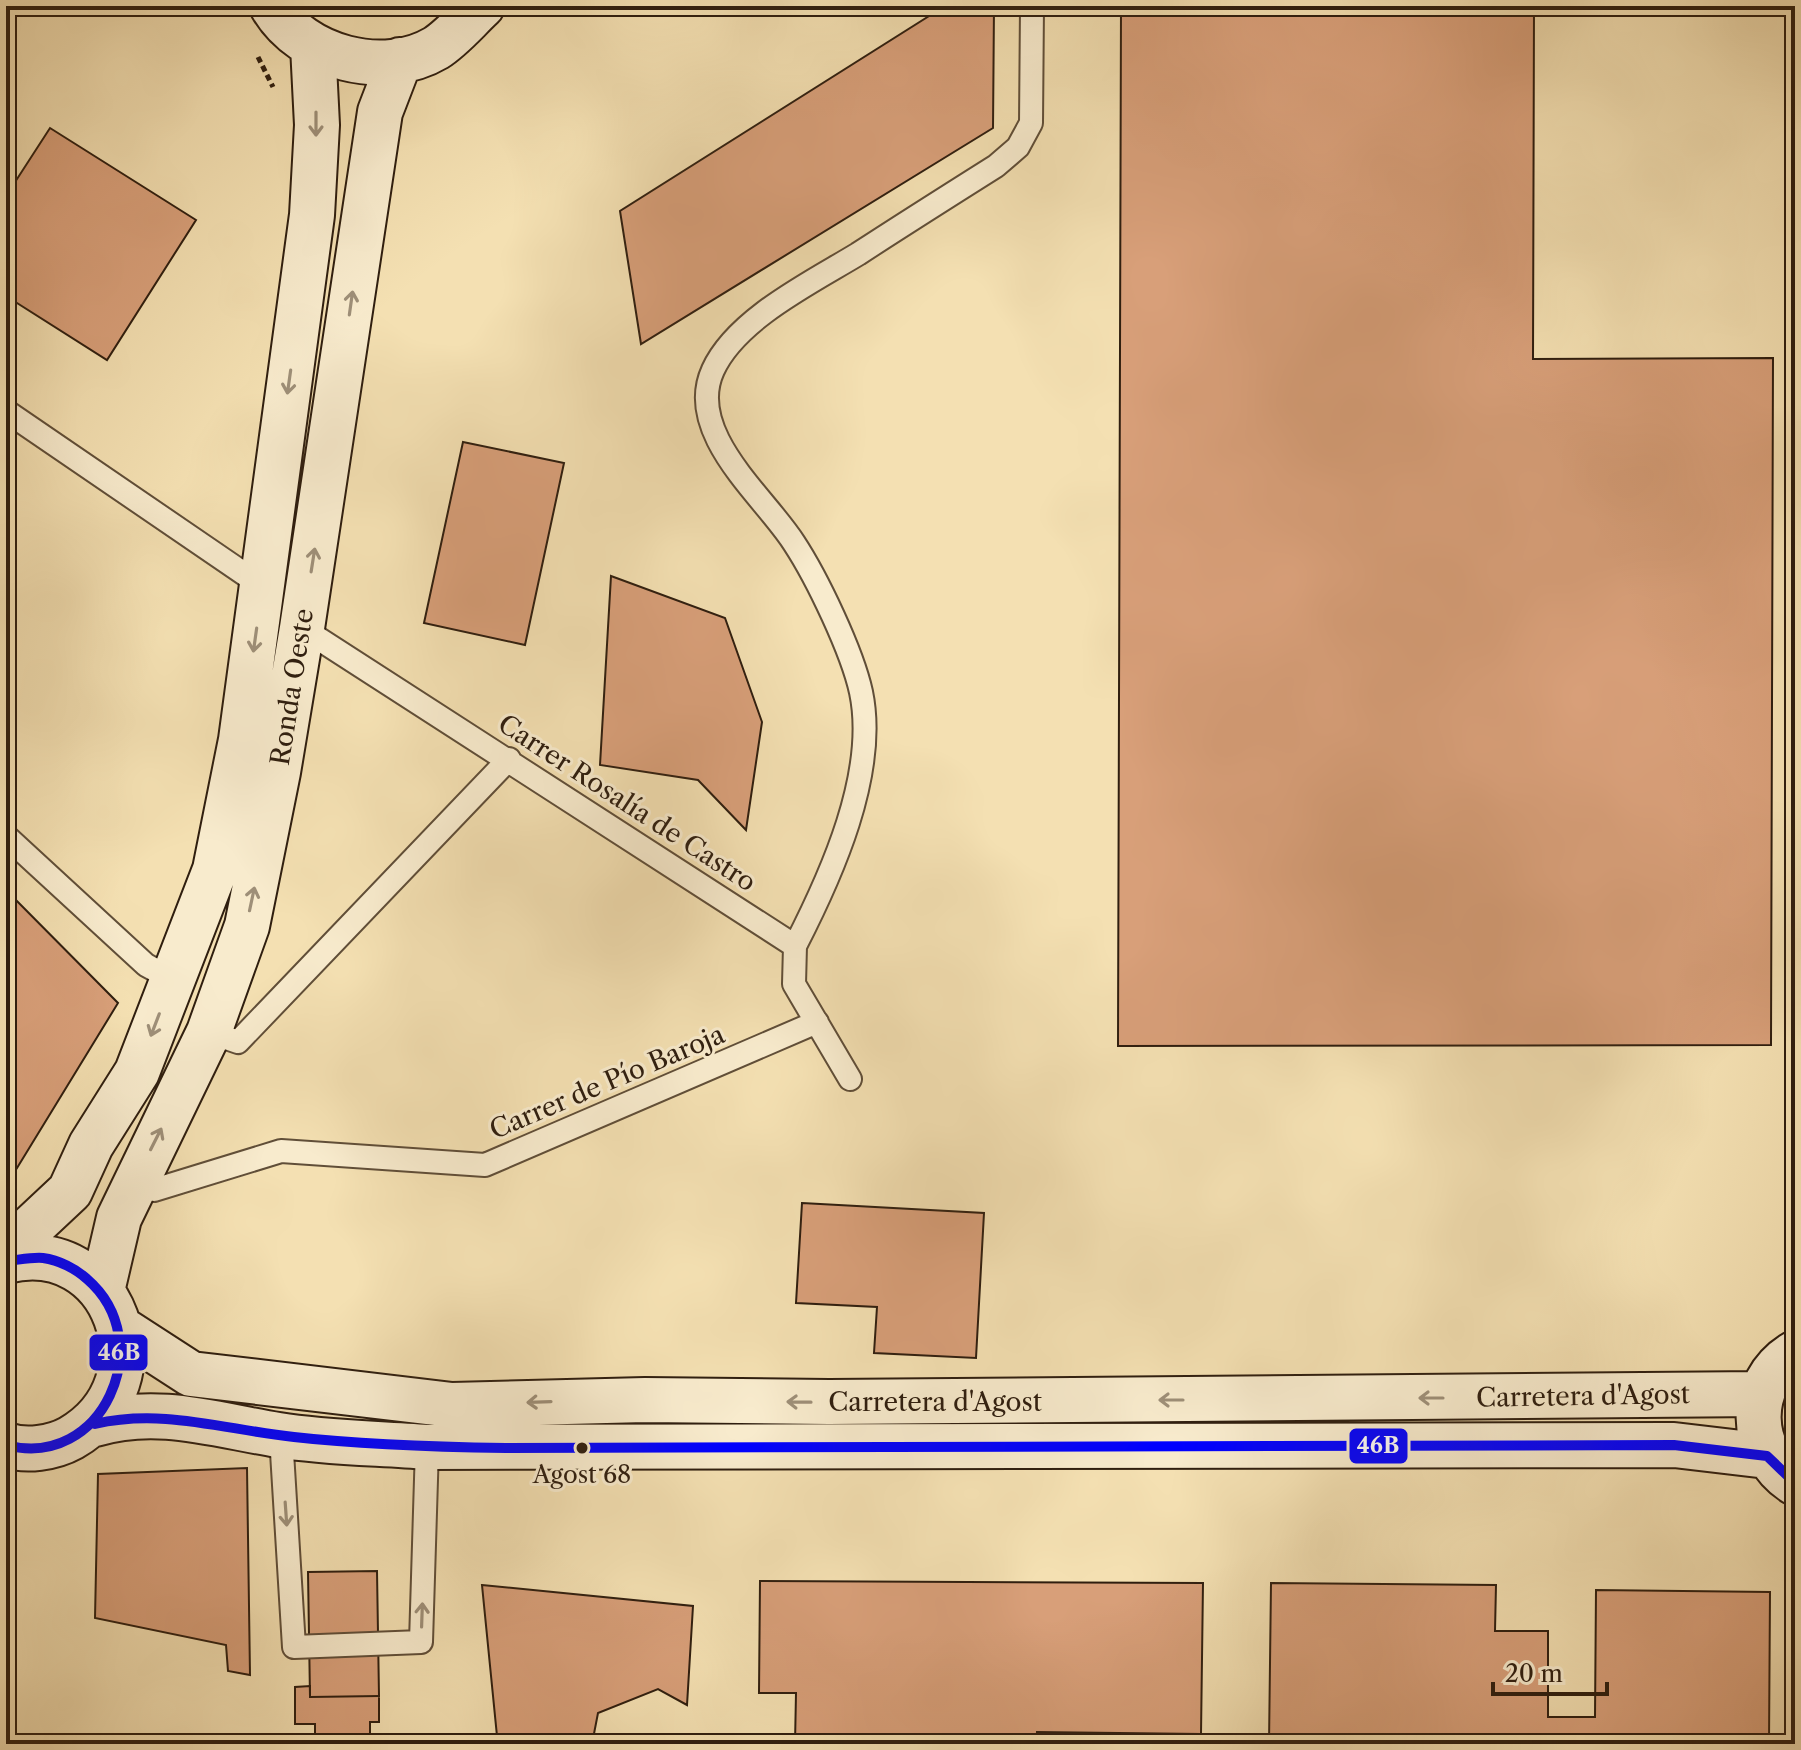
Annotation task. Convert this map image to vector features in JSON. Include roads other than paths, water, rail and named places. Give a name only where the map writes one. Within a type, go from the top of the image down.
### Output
[{"type":"main road","points":[[272,6],[279,18],[313,46],[337,56],[373,62],[400,60],[436,48],[482,6]]},
{"type":"main road","name":"Ronda Oeste","points":[[6,1251],[70,1191],[91,1145],[137,1072],[215,870],[241,740],[312,215],[317,125],[313,46]]},
{"type":"main road","name":"Ronda Oeste","points":[[102,1291],[119,1218],[209,1032],[247,926],[278,772],[302,628],[380,112],[400,60]]},
{"type":"main road","points":[[6,1261],[51,1259],[79,1271],[102,1291],[123,1330],[121,1381],[95,1424],[59,1445],[17,1449],[6,1445]]},
{"type":"main road","name":"Carretera d'Agost","points":[[123,1330],[191,1374],[452,1405],[645,1400],[845,1402],[1761,1394]]},
{"type":"main road","points":[[1781,1469],[1759,1436],[1757,1415],[1761,1394],[1773,1372],[1795,1353]]},
{"type":"main road","name":"Carretera d'Agost","points":[[95,1424],[115,1418],[178,1415],[281,1436],[427,1447],[1674,1445],[1781,1469]]},
{"type":"lane","points":[[850,1079],[794,984],[795,946],[844,840],[864,726],[861,691],[826,605],[794,542],[736,471],[718,438],[708,403],[712,371],[729,345],[763,314],[996,166],[1018,147],[1031,123],[1032,6]]},
{"type":"lane","points":[[6,411],[262,586]]},
{"type":"lane","name":"Carrer Rosalía de Castro","points":[[302,628],[795,946]]},
{"type":"lane","points":[[209,1032],[238,1042],[509,759]]},
{"type":"lane","points":[[6,836],[146,965],[172,979]]},
{"type":"lane","name":"Carrer de Pío Baroja","points":[[133,1184],[154,1190],[281,1151],[485,1165],[817,1022]]},
{"type":"lane","points":[[281,1436],[294,1647],[421,1642],[427,1447]]},
{"type":"place","name":"Agost 68","points":[[582,1448]]}]
